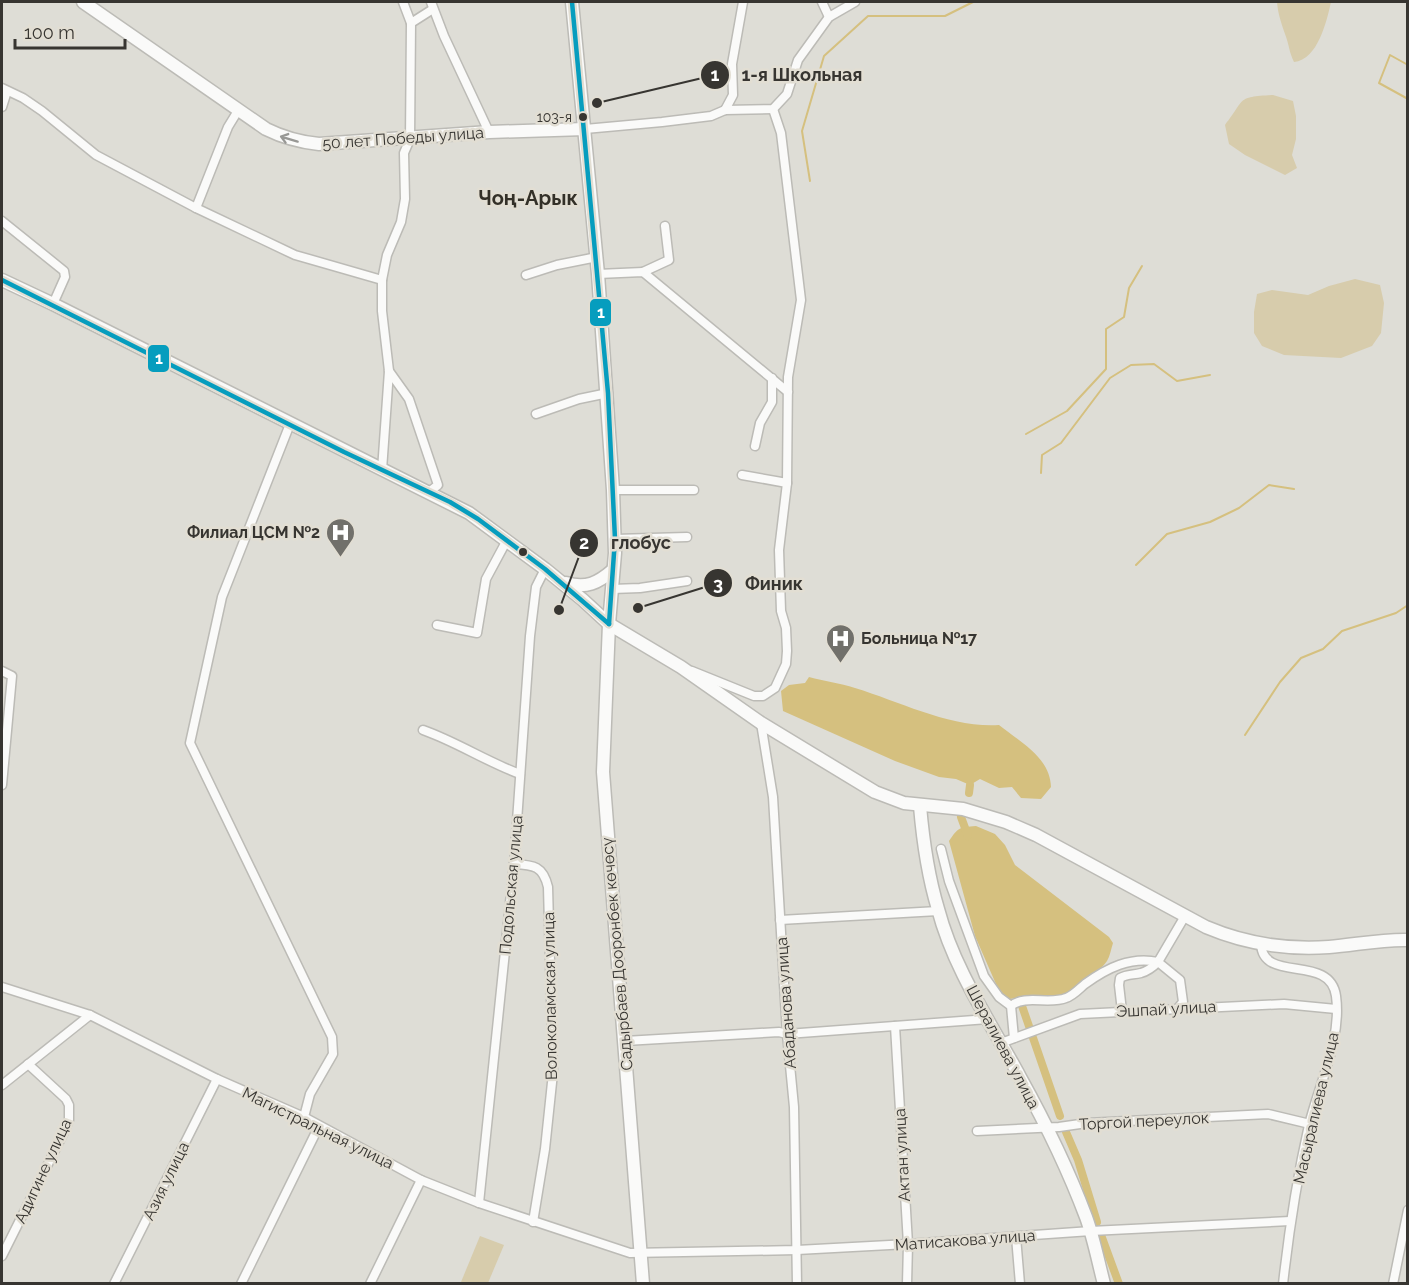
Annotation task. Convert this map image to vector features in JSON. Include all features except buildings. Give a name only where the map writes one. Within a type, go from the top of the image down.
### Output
[{"type":"main road","name":"50 лет Победы улица","points":[[83,2],[266,129],[298,141],[319,144],[489,132],[585,129]]},
{"type":"main road","name":"Садырбаев Дооронбек көчөсү","points":[[572,2],[608,393],[615,539],[603,772],[643,1284]]},
{"type":"main road","points":[[2,280],[469,513],[559,580],[609,624],[681,667],[761,723],[892,800],[920,806],[963,810],[1006,822],[1036,835],[1228,937],[1261,944],[1292,947],[1328,947],[1407,940]]},
{"type":"main road","points":[[559,580],[580,586],[590,585],[614,570]]},
{"type":"main road","name":"Шералиева улица","points":[[920,806],[926,855],[938,911],[961,969],[1046,1127],[1075,1189],[1091,1231],[1104,1284]]},
{"type":"street","points":[[382,470],[389,371],[382,311],[382,280],[387,255],[401,222],[405,199],[404,153],[410,139],[411,23],[403,2]]},
{"type":"street","points":[[725,110],[733,95],[732,64],[743,2]]},
{"type":"street","points":[[822,2],[829,17]]},
{"type":"street","points":[[585,129],[711,116],[725,110],[773,109],[787,94],[798,60],[829,17],[855,2]]},
{"type":"street","points":[[411,23],[432,5],[489,132]]},
{"type":"street","points":[[2,107],[4,90],[23,98],[42,111],[96,155],[196,208],[295,255],[382,280]]},
{"type":"street","points":[[196,208],[228,127],[238,109]]},
{"type":"street","points":[[681,667],[754,696],[770,693],[780,682],[786,664],[786,628],[781,611],[779,550],[787,483],[788,377],[801,300],[781,133],[773,109]]},
{"type":"street","points":[[2,221],[64,271],[65,277],[53,304]]},
{"type":"street","points":[[598,274],[643,272],[669,260],[665,226]]},
{"type":"street","points":[[526,276],[557,265],[597,257]]},
{"type":"street","points":[[643,272],[788,392]]},
{"type":"street","points":[[389,371],[409,399],[433,466],[438,485],[429,492]]},
{"type":"street","points":[[755,446],[760,423],[772,402],[774,393],[772,378]]},
{"type":"street","points":[[536,414],[577,399],[608,393]]},
{"type":"street","points":[[290,424],[222,597],[190,743],[332,1037],[333,1054],[310,1094],[303,1117]]},
{"type":"street","points":[[742,475],[787,483]]},
{"type":"street","points":[[613,490],[694,490]]},
{"type":"street","points":[[615,539],[687,537]]},
{"type":"street","points":[[437,625],[477,633],[486,579],[507,540]]},
{"type":"street","name":"Подольская улица","points":[[478,1203],[514,864],[536,587],[545,569]]},
{"type":"street","points":[[612,589],[640,588],[687,581]]},
{"type":"street","points":[[2,671],[12,676],[2,785]]},
{"type":"street","name":"Абаданова улица","points":[[761,723],[773,797],[794,1107],[797,1284]]},
{"type":"street","points":[[423,730],[446,739],[495,765],[520,774]]},
{"type":"street","points":[[941,849],[949,881],[984,976],[999,998],[1011,1006]]},
{"type":"street","name":"Волоколамская улица","points":[[514,864],[534,866],[542,870],[548,887],[553,1073],[545,1149],[533,1222]]},
{"type":"street","points":[[780,920],[938,911]]},
{"type":"street","points":[[1122,1011],[1120,978],[1140,973],[1158,962],[1185,916]]},
{"type":"street","name":"Масыралиева улица","points":[[1261,944],[1265,960],[1314,972],[1329,982],[1334,988],[1336,1009],[1334,1037],[1310,1124],[1290,1221],[1283,1284]]},
{"type":"street","points":[[1011,1006],[1021,1000],[1048,1001],[1066,998],[1094,978],[1125,962],[1145,959],[1158,962],[1180,980],[1183,1002],[1178,1008]]},
{"type":"street","name":"Магистральная улица","points":[[2,987],[90,1015],[217,1079],[303,1117],[422,1180],[533,1222],[630,1253],[640,1253]]},
{"type":"street","name":"Эшпай улица","points":[[1001,1042],[1080,1014],[1284,1004],[1336,1009]]},
{"type":"street","points":[[1011,1006],[1014,1038]]},
{"type":"street","points":[[2,1085],[90,1015]]},
{"type":"street","points":[[625,1041],[779,1032],[788,1034],[988,1019]]},
{"type":"street","name":"Актан улица","points":[[895,1026],[908,1244],[907,1284]]},
{"type":"street","name":"Адигине улица","points":[[2,1256],[65,1130],[70,1111],[66,1099],[28,1064]]},
{"type":"street","name":"Азия улица","points":[[114,1284],[217,1079]]},
{"type":"street","name":"Торгой переулок","points":[[977,1131],[1268,1114],[1310,1124]]},
{"type":"street","points":[[241,1284],[319,1125]]},
{"type":"street","points":[[370,1284],[422,1180]]},
{"type":"street","points":[[1393,1284],[1407,1210]]},
{"type":"street","name":"Матисакова улица","points":[[640,1253],[797,1250],[1290,1221]]},
{"type":"street","points":[[1016,1237],[1020,1284]]},
{"type":"shaded area","points":[[1277,2],[1331,2],[1320,38],[1315,47],[1302,60],[1294,62],[1292,58]]},
{"type":"shaded area","points":[[1273,95],[1293,101],[1296,116],[1296,139],[1292,155],[1297,168],[1285,175],[1245,155],[1229,144],[1225,125],[1243,101],[1252,97]]},
{"type":"shaded area","points":[[1355,279],[1380,285],[1384,303],[1381,333],[1372,346],[1341,358],[1284,355],[1262,346],[1254,333],[1257,294],[1272,290],[1308,295]]},
{"type":"shaded area","points":[[809,677],[849,686],[944,718],[981,725],[999,725],[1040,759],[1049,776],[1051,787],[1041,799],[1021,798],[1012,787],[999,788],[980,779],[970,785],[956,779],[939,777],[895,761],[783,711],[781,691],[789,685],[805,683]]},
{"type":"shaded area","points":[[976,826],[995,834],[1005,845],[1015,865],[1109,937],[1113,943],[1103,967],[1075,990],[1053,998],[1010,999],[999,991],[975,936],[949,841],[960,829]]},
{"type":"shaded area","points":[[480,1236],[504,1245],[488,1283],[461,1282]]},
{"type":"waterway","points":[[810,181],[802,131],[824,56],[868,16],[945,16],[973,2]]},
{"type":"waterway","points":[[1408,65],[1390,55],[1379,83],[1408,99]]},
{"type":"waterway","points":[[1026,434],[1067,411],[1106,369],[1106,329],[1124,317],[1129,288],[1142,266]]},
{"type":"waterway","points":[[1041,473],[1042,455],[1061,443],[1110,378],[1131,365],[1154,364],[1177,381],[1210,375]]},
{"type":"waterway","points":[[1136,565],[1167,534],[1210,522],[1239,508],[1269,485],[1294,489]]},
{"type":"waterway","points":[[1245,735],[1280,682],[1301,658],[1323,649],[1342,631],[1396,613],[1408,605]]},
{"type":"waterway","points":[[969,793],[970,785]]},
{"type":"waterway","points":[[961,817],[968,836]]},
{"type":"waterway","points":[[1021,1003],[1060,1116]]},
{"type":"waterway","points":[[1066,1132],[1078,1160],[1097,1222]]},
{"type":"waterway","points":[[1101,1235],[1119,1284]]},
{"type":"transit line","name":"1","points":[[572,2],[608,393],[615,539],[609,624]]},
{"type":"transit line","name":"1","points":[[2,280],[344,452],[450,502],[478,519],[545,569],[609,624]]},
{"type":"place","name":"1-я Школьная","points":[[597,103]]},
{"type":"place","name":"103-я","points":[[583,117]]},
{"type":"place","name":"Филиал ЦСМ №2","points":[[341,558]]},
{"type":"place","name":"Финик","points":[[638,608]]},
{"type":"place","name":"глобус","points":[[559,610]]},
{"type":"place","name":"Больница №17","points":[[840,664]]},
{"type":"district","name":"Чоң-Арык","points":[[528,198]]}]
